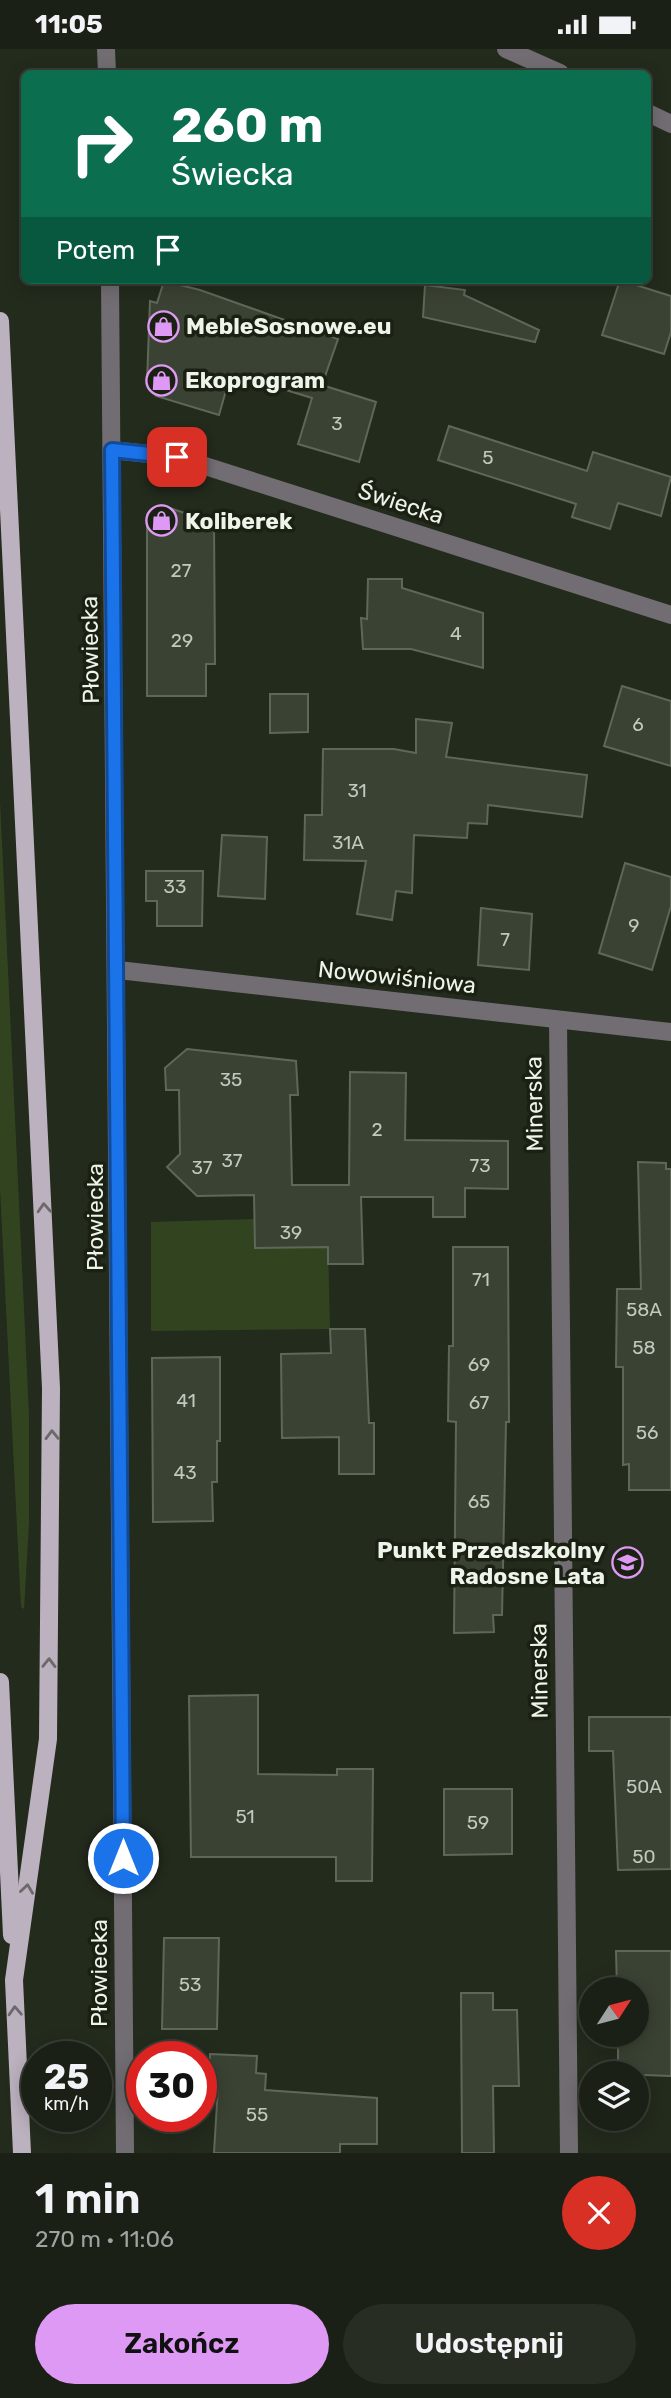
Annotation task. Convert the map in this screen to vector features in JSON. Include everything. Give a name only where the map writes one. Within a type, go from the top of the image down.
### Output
[{"type":"main road","name":"Płowiecka","points":[[0,321],[49,1297],[52,1478],[48,1739],[14,1980],[22,2153]]},
{"type":"main road","points":[[0,1682],[14,1980]]},
{"type":"street","points":[[106,49],[107,70]]},
{"type":"street","points":[[506,49],[553,70]]},
{"type":"street","points":[[651,114],[671,124]]},
{"type":"street","name":"Płowiecka","points":[[110,284],[118,970],[125,2153]]},
{"type":"street","name":"Świecka","points":[[112,450],[177,457],[671,615]]},
{"type":"street","name":"Nowowiśniowa","points":[[118,970],[671,1033]]},
{"type":"street","name":"Minerska","points":[[558,1020],[569,2153]]},
{"type":"green space","points":[[0,801],[29,1415],[29,1523],[24,1609],[21,1607],[0,1188]]},
{"type":"green space","points":[[255,1219],[328,1245],[330,1329],[151,1331],[151,1222]]},
{"type":"building","points":[[163,284],[176,284],[338,339],[322,385],[376,402],[359,462],[298,444],[312,398],[231,373],[219,415],[156,396],[147,382],[150,301],[157,303]]},
{"type":"building","points":[[619,284],[633,284],[671,296],[671,332],[664,354],[602,335]]},
{"type":"building","points":[[425,285],[465,290],[464,295],[539,330],[535,342],[423,317]]},
{"type":"building","points":[[449,426],[587,471],[593,452],[671,477],[661,516],[618,503],[610,529],[572,517],[576,504],[438,460]]},
{"type":"building","points":[[161,505],[214,523],[215,664],[206,664],[206,696],[147,696],[147,515]]},
{"type":"building","points":[[368,579],[402,579],[402,588],[483,613],[483,668],[411,649],[363,649],[361,618],[367,619]]},
{"type":"building","points":[[622,686],[671,701],[671,766],[604,746]]},
{"type":"building","points":[[270,694],[308,694],[308,732],[270,733]]},
{"type":"building","points":[[416,719],[452,723],[446,757],[587,775],[582,817],[488,805],[487,824],[468,823],[467,838],[414,835],[412,893],[396,891],[392,920],[357,914],[366,861],[304,860],[305,815],[322,815],[323,749],[394,749],[416,753]]},
{"type":"building","points":[[222,835],[267,837],[265,899],[218,896]]},
{"type":"building","points":[[625,863],[671,877],[671,906],[652,970],[599,953]]},
{"type":"building","points":[[146,871],[203,871],[202,926],[157,926],[157,901],[146,901]]},
{"type":"building","points":[[481,908],[532,914],[529,970],[478,965]]},
{"type":"building","points":[[187,1049],[296,1061],[298,1095],[290,1095],[292,1185],[349,1185],[350,1072],[406,1073],[405,1140],[508,1141],[508,1189],[465,1188],[465,1217],[433,1217],[433,1197],[361,1197],[363,1264],[328,1264],[328,1247],[255,1248],[254,1195],[197,1196],[167,1167],[180,1154],[179,1090],[166,1090],[165,1068]]},
{"type":"building","points":[[638,1162],[666,1163],[666,1169],[671,1169],[671,1490],[629,1490],[629,1464],[623,1465],[623,1367],[616,1367],[617,1289],[641,1289]]},
{"type":"building","points":[[453,1247],[508,1247],[509,1422],[506,1422],[502,1615],[493,1615],[494,1632],[454,1633],[456,1422],[448,1421],[449,1346],[453,1346]]},
{"type":"building","points":[[330,1329],[365,1329],[369,1423],[374,1423],[374,1474],[339,1474],[339,1437],[282,1438],[281,1354],[331,1353]]},
{"type":"building","points":[[220,1357],[220,1441],[217,1441],[217,1482],[212,1482],[213,1521],[153,1522],[152,1358]]},
{"type":"building","points":[[258,1695],[258,1774],[337,1775],[337,1769],[373,1769],[372,1881],[336,1881],[336,1857],[191,1857],[189,1696]]},
{"type":"building","points":[[589,1717],[671,1717],[671,1869],[618,1870],[613,1751],[589,1751]]},
{"type":"building","points":[[444,1789],[512,1789],[512,1854],[444,1855]]},
{"type":"building","points":[[164,1938],[219,1938],[217,2029],[162,2029]]},
{"type":"building","points":[[616,1951],[671,1951],[671,2076],[649,2075],[649,2061],[618,2061],[618,2047],[649,2047],[649,1977],[617,1977]]},
{"type":"building","points":[[461,1993],[493,1993],[493,2010],[517,2010],[519,2086],[493,2086],[494,2153],[462,2153]]},
{"type":"building","points":[[217,2054],[257,2056],[256,2073],[266,2074],[265,2090],[377,2098],[377,2144],[340,2144],[340,2153],[214,2153]]},
{"type":"place","name":"MebleSosnowe.eu","points":[[163,326]]},
{"type":"place","name":"Ekoprogram","points":[[162,380]]},
{"type":"place","name":"Koliberek","points":[[162,521]]},
{"type":"place","name":"Punkt Przedszkolny Radosne Lata","points":[[628,1563]]},
{"type":"route","points":[[123,1858],[112,450],[177,457]]}]
